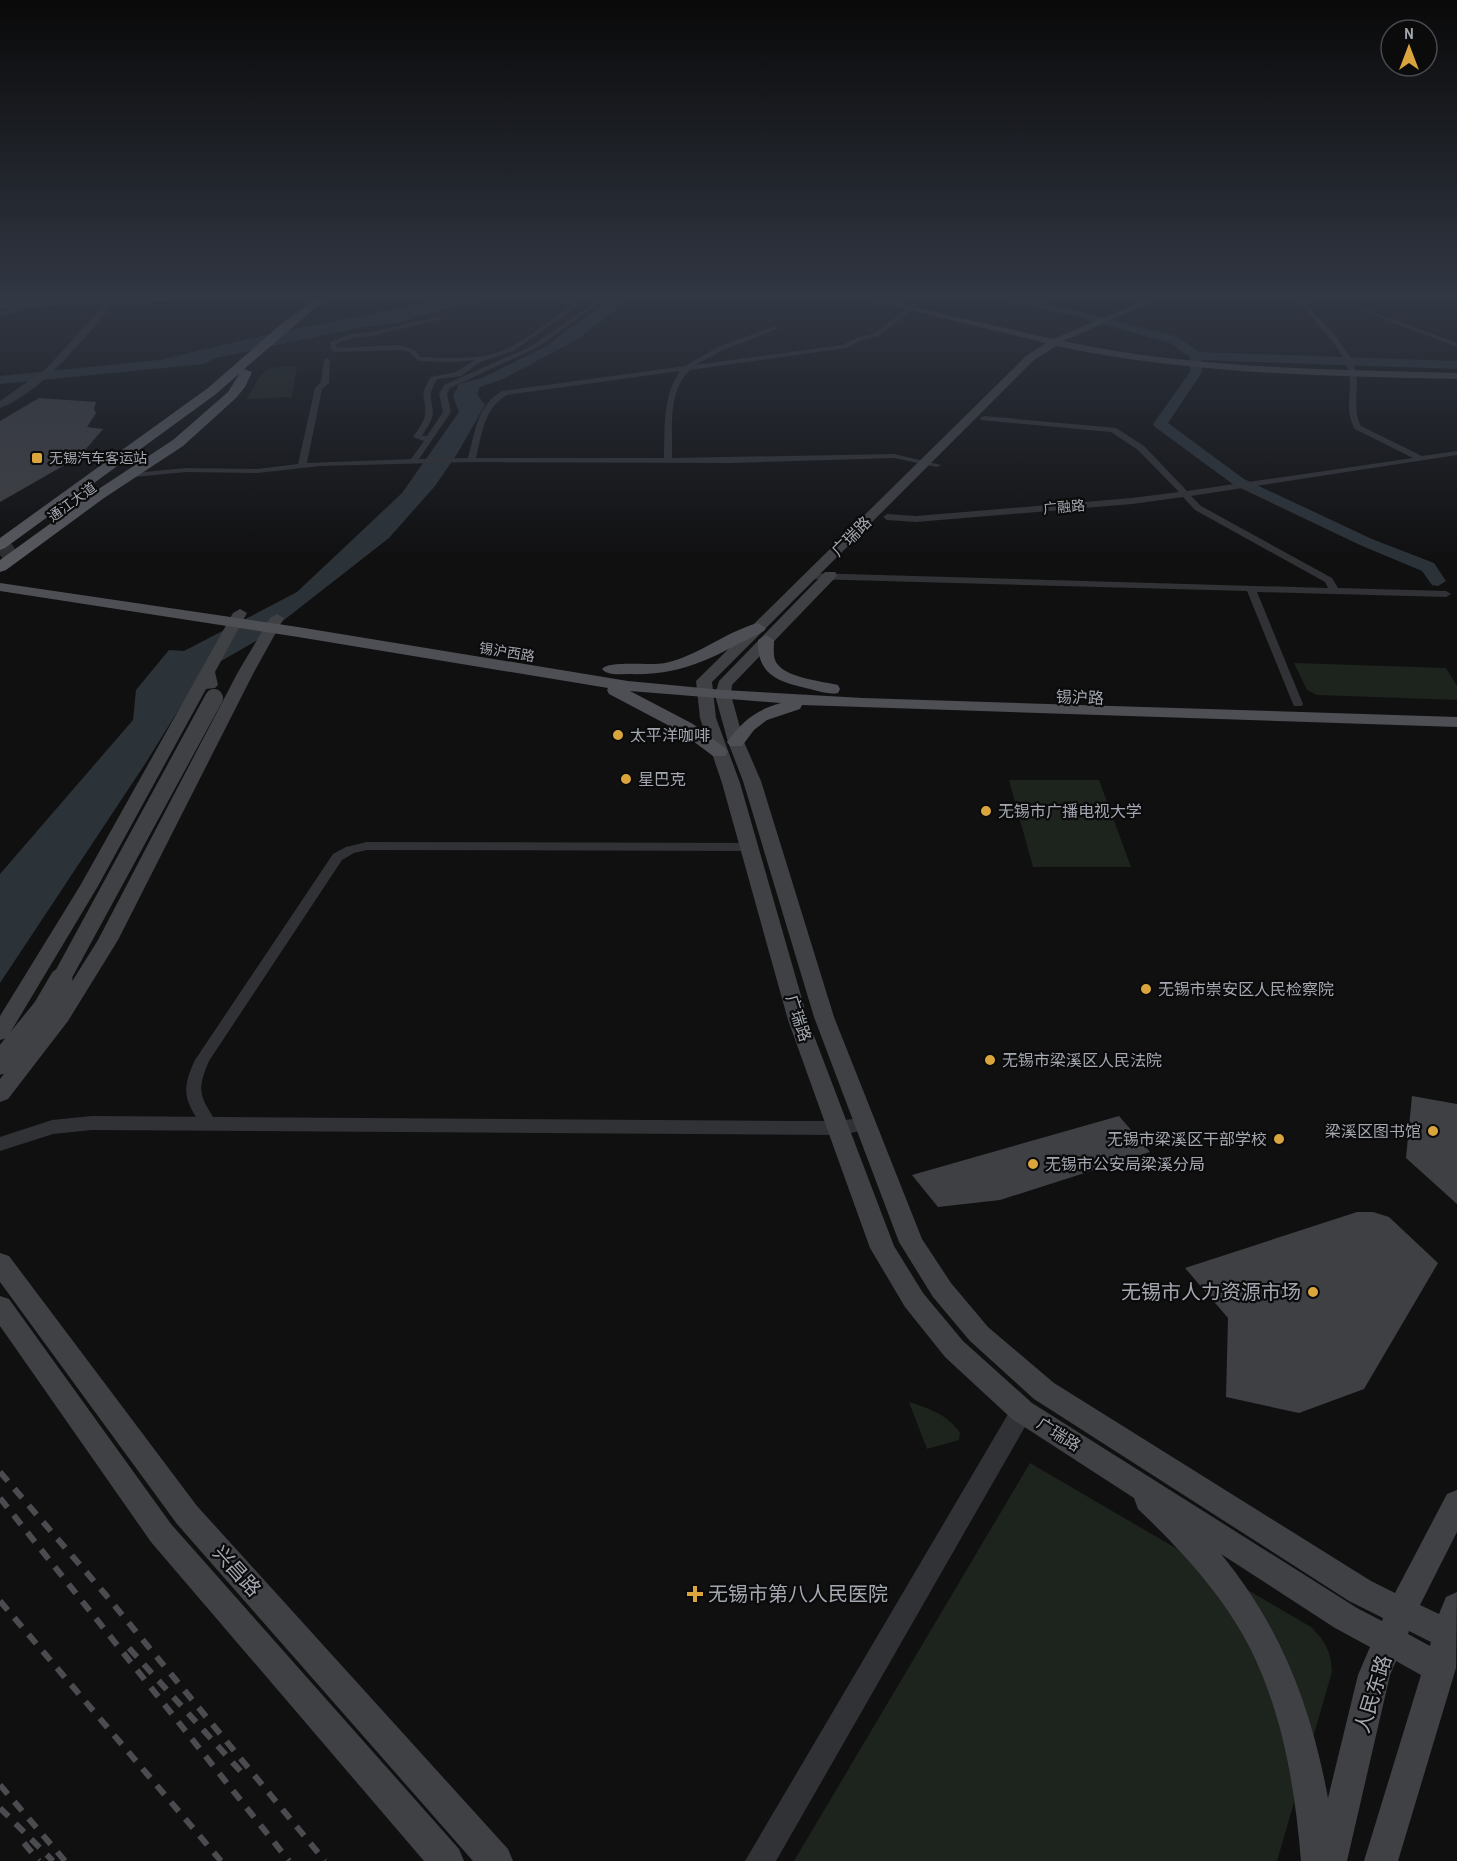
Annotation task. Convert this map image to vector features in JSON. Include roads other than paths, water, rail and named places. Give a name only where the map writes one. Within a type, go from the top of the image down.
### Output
[{"type":"highway","points":[[0,535],[213,385]]},
{"type":"highway","name":"通江大道","points":[[6,545],[218,385]]},
{"type":"highway","name":"通江大道","points":[[6,545],[166,434],[229,385]]},
{"type":"highway","points":[[0,567],[99,495],[134,475],[218,409],[240,385]]},
{"type":"main road","name":"广瑞路","points":[[1005,385],[931,464],[762,634],[713,688],[728,747],[731,783],[798,1020],[882,1248],[914,1300],[954,1349],[1022,1411],[1346,1618],[1448,1672]]},
{"type":"main road","name":"广瑞路","points":[[819,577],[887,517],[931,464],[984,418],[1017,385]]},
{"type":"main road","points":[[0,576],[232,617]]},
{"type":"main road","points":[[0,586],[304,627],[589,679],[713,688]]},
{"type":"main road","points":[[0,1034],[89,886],[207,672],[232,617]]},
{"type":"main road","points":[[0,1094],[60,1016],[108,940],[246,672],[274,623]]},
{"type":"main road","name":"锡沪西路","points":[[304,627],[445,642],[713,688]]},
{"type":"main road","points":[[610,669],[655,670],[688,663],[762,634],[766,658],[779,674],[832,689]]},
{"type":"main road","points":[[207,672],[214,698]]},
{"type":"main road","points":[[0,1062],[44,1009],[80,947],[214,698],[246,672]]},
{"type":"main road","points":[[589,679],[728,747],[747,725],[768,712],[819,701]]},
{"type":"main road","name":"锡沪路","points":[[713,688],[832,689],[1457,710]]},
{"type":"main road","name":"锡沪路","points":[[713,688],[819,701],[1457,722]]},
{"type":"main road","name":"广瑞路","points":[[728,747],[752,781],[824,1017],[912,1242],[942,1290],[979,1334],[1044,1391],[1360,1591],[1402,1611],[1454,1627]]},
{"type":"main road","name":"兴昌路","points":[[0,1263],[187,1515],[496,1861]]},
{"type":"main road","name":"兴昌路","points":[[0,1306],[161,1533],[447,1861]]},
{"type":"main road","points":[[1108,1464],[1151,1502],[1220,1577],[1261,1635],[1292,1712],[1315,1826],[1318,1861]]},
{"type":"main road","name":"人民东路","points":[[1330,1861],[1374,1675],[1418,1577],[1457,1503]]},
{"type":"main road","points":[[1381,1861],[1448,1672],[1454,1627]]},
{"type":"street","points":[[0,397],[21,385]]},
{"type":"street","points":[[0,405],[26,385]]},
{"type":"street","points":[[302,466],[319,388],[323,385]]},
{"type":"street","points":[[428,439],[417,437],[429,416],[426,398],[430,385]]},
{"type":"street","points":[[414,461],[447,412],[444,394],[450,385]]},
{"type":"street","points":[[471,460],[484,413],[496,396],[559,385]]},
{"type":"street","points":[[668,460],[675,385]]},
{"type":"street","points":[[1351,385],[1350,396],[1358,427],[1420,458],[1457,453]]},
{"type":"street","points":[[984,418],[1113,430],[1141,448],[1198,508],[1329,580],[1335,591]]},
{"type":"street","points":[[134,475],[186,470],[257,471],[302,466],[471,460],[730,461],[894,456],[931,464]]},
{"type":"street","name":"广融路","points":[[887,517],[916,519],[1132,501],[1256,485],[1420,458]]},
{"type":"street","points":[[819,577],[1446,594]]},
{"type":"street","points":[[1251,589],[1298,704]]},
{"type":"street","points":[[210,1125],[193,1102],[191,1083],[202,1060],[337,858],[350,850],[367,846],[749,847]]},
{"type":"street","points":[[0,1144],[52,1127],[92,1123],[838,1128],[866,1124]]},
{"type":"street","points":[[760,1861],[1022,1411]]},
{"type":"waterway","points":[[1187,385],[1160,424],[1239,482],[1366,542],[1428,567],[1438,581]]},
{"type":"tunnel","points":[[0,555],[13,546]]},
{"type":"railway","points":[[0,1472],[105,1594],[325,1861]]},
{"type":"railway","points":[[0,1498],[289,1861]]},
{"type":"railway","points":[[0,1601],[221,1861]]},
{"type":"railway","points":[[129,1648],[244,1775]]},
{"type":"railway","points":[[0,1785],[65,1861]]},
{"type":"railway","points":[[0,1808],[53,1861]]},
{"type":"railway","points":[[24,1843],[39,1861]]},
{"type":"place","name":"无锡汽车客运站","points":[[37,458]]},
{"type":"place","name":"太平洋咖啡","points":[[618,735]]},
{"type":"place","name":"星巴克","points":[[626,779]]},
{"type":"place","name":"无锡市广播电视大学","points":[[986,811]]},
{"type":"place","name":"无锡市崇安区人民检察院","points":[[1146,989]]},
{"type":"place","name":"无锡市梁溪区人民法院","points":[[990,1060]]},
{"type":"place","name":"梁溪区图书馆","points":[[1433,1131]]},
{"type":"place","name":"无锡市梁溪区干部学校","points":[[1279,1139]]},
{"type":"place","name":"无锡市公安局梁溪分局","points":[[1033,1164]]},
{"type":"place","name":"无锡市人力资源市场","points":[[1313,1292]]},
{"type":"place","name":"无锡市第八人民医院","points":[[695,1594]]}]
